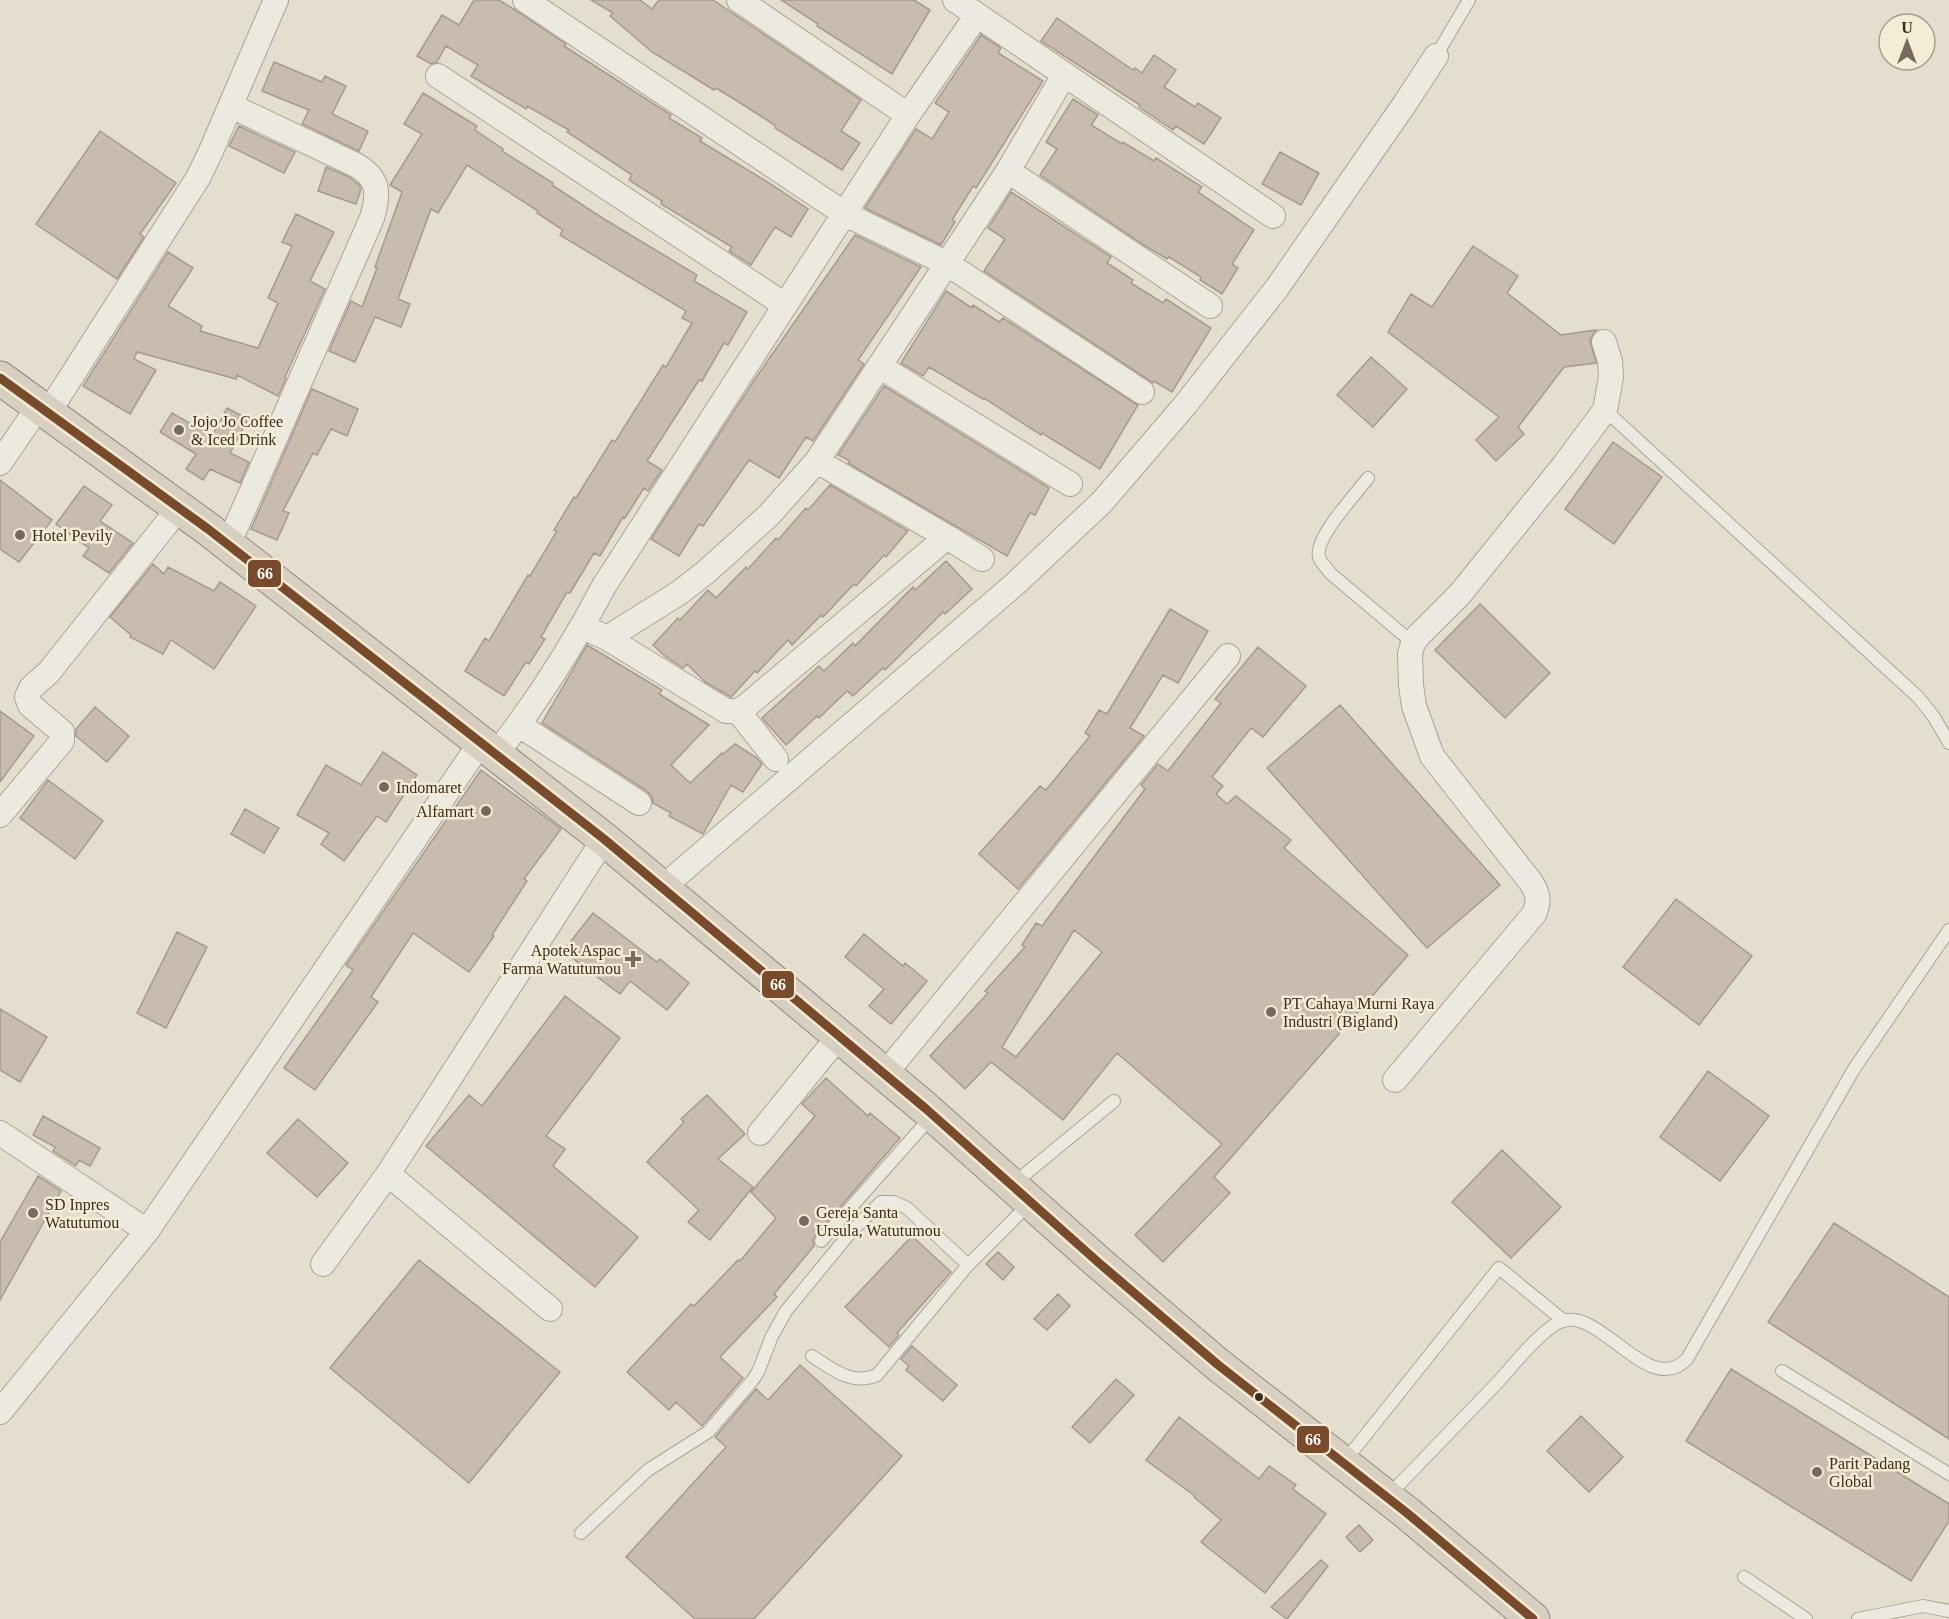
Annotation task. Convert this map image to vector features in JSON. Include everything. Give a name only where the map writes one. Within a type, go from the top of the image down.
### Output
[{"type":"highway","points":[[0,378],[228,545],[604,839],[933,1115],[1099,1263],[1217,1364],[1387,1497],[1533,1619]]},
{"type":"street","points":[[0,463],[44,410],[198,178],[276,0]]},
{"type":"street","points":[[525,0],[845,214],[946,263],[1142,392]]},
{"type":"street","points":[[739,0],[908,115]]},
{"type":"street","points":[[955,0],[1274,216]]},
{"type":"street","points":[[0,1412],[147,1231],[488,748],[519,725],[583,627],[604,586],[908,115],[977,15]]},
{"type":"street","points":[[663,888],[1015,584],[1102,502],[1186,404],[1250,323],[1436,56]]},
{"type":"street","points":[[607,638],[679,593],[706,572],[769,515],[817,461],[1008,171],[1064,75]]},
{"type":"street","points":[[438,76],[786,305]]},
{"type":"street","points":[[228,545],[372,218],[376,204],[376,190],[369,173],[231,106]]},
{"type":"street","points":[[1008,171],[1210,306]]},
{"type":"street","points":[[1395,1080],[1534,914],[1538,899],[1536,888],[1432,756],[1414,706],[1410,654],[1413,643],[1460,594],[1565,464],[1605,410],[1611,376],[1605,342]]},
{"type":"street","points":[[879,366],[1070,484]]},
{"type":"street","points":[[817,461],[982,559]]},
{"type":"street","points":[[0,815],[62,741],[62,732],[30,705],[27,697],[32,688],[49,672],[179,508]]},
{"type":"street","points":[[583,627],[607,638],[726,711],[738,711],[947,537]]},
{"type":"street","points":[[884,1075],[1228,656]]},
{"type":"street","points":[[738,711],[776,759]]},
{"type":"street","points":[[519,725],[639,803]]},
{"type":"street","points":[[323,1264],[388,1174],[604,839]]},
{"type":"street","points":[[760,1133],[839,1036]]},
{"type":"street","points":[[0,1133],[147,1231]]},
{"type":"street","points":[[388,1174],[550,1309]]},
{"type":"lane","points":[[1436,56],[1469,0]]},
{"type":"lane","points":[[1605,410],[1918,697],[1934,717],[1949,743]]},
{"type":"lane","points":[[1368,478],[1323,536],[1319,559],[1330,573],[1413,643]]},
{"type":"lane","points":[[1387,1497],[1554,1325],[1564,1320],[1574,1320],[1587,1325],[1639,1359],[1662,1370],[1680,1366],[1687,1359],[1854,1069],[1949,930]]},
{"type":"lane","points":[[812,1356],[846,1377],[865,1379],[877,1375],[968,1265],[1022,1193],[1114,1101]]},
{"type":"lane","points":[[821,1241],[933,1115]]},
{"type":"lane","points":[[581,1533],[648,1470],[708,1432],[758,1372],[772,1336],[786,1311],[850,1233],[881,1202],[894,1202],[907,1208],[968,1265]]},
{"type":"lane","points":[[1343,1463],[1499,1268],[1564,1320]]},
{"type":"lane","points":[[1782,1371],[1949,1474]]},
{"type":"lane","points":[[1744,1577],[1806,1619]]},
{"type":"lane","points":[[1858,1619],[1923,1606],[1949,1611]]},
{"type":"building","points":[[474,0],[499,0],[515,10],[566,44],[564,46],[671,115],[669,118],[702,138],[700,141],[808,209],[791,237],[775,227],[751,265],[729,251],[732,247],[661,204],[662,201],[629,180],[632,175],[567,132],[569,130],[527,106],[526,109],[471,76],[478,65],[446,46],[437,62],[431,64],[417,56],[442,15],[459,25]]},
{"type":"building","points":[[591,0],[640,0],[652,9],[659,0],[713,0],[861,100],[841,131],[860,143],[842,170],[775,128],[776,126],[742,104],[716,88],[714,90],[652,52],[610,16],[613,13]]},
{"type":"building","points":[[781,0],[914,0],[930,10],[892,74]]},
{"type":"building","points":[[1057,18],[1133,70],[1135,68],[1142,73],[1154,55],[1176,70],[1164,87],[1195,107],[1198,103],[1221,118],[1204,144],[1176,126],[1173,130],[1139,107],[1140,105],[1041,41]]},
{"type":"building","points":[[981,35],[1001,48],[998,53],[1043,81],[976,188],[973,186],[952,220],[955,222],[941,245],[865,208],[916,129],[932,139],[949,112],[935,103]]},
{"type":"building","points":[[274,62],[322,82],[325,76],[346,86],[332,114],[368,131],[359,151],[302,124],[309,110],[262,91]]},
{"type":"building","points":[[423,93],[477,126],[475,130],[503,149],[502,151],[553,183],[552,185],[697,275],[694,281],[747,312],[728,345],[724,343],[702,381],[699,380],[647,461],[662,470],[648,491],[644,488],[625,518],[623,517],[600,556],[594,553],[570,593],[567,592],[541,637],[545,639],[529,664],[526,662],[504,696],[465,671],[485,638],[489,641],[528,575],[530,576],[574,497],[576,498],[612,440],[615,442],[663,365],[666,367],[692,323],[682,318],[686,311],[560,235],[563,230],[537,213],[538,211],[467,165],[438,213],[431,209],[398,299],[410,304],[401,327],[375,317],[355,362],[329,351],[351,301],[362,307],[377,268],[375,267],[402,192],[390,185],[422,134],[404,124]]},
{"type":"building","points":[[1073,99],[1098,115],[1091,125],[1154,161],[1156,158],[1202,187],[1198,192],[1254,230],[1232,264],[1238,268],[1222,294],[1200,280],[1201,277],[1144,245],[1040,175],[1057,149],[1046,142]]},
{"type":"building","points":[[239,126],[295,152],[284,173],[229,146]]},
{"type":"building","points":[[100,131],[176,183],[140,234],[144,237],[117,279],[36,224]]},
{"type":"building","points":[[1280,152],[1319,173],[1301,205],[1262,184]]},
{"type":"building","points":[[326,167],[349,177],[359,185],[361,189],[356,204],[318,191]]},
{"type":"building","points":[[1011,192],[1111,257],[1107,263],[1133,280],[1131,283],[1163,303],[1166,299],[1211,328],[1172,392],[1154,381],[1153,383],[984,271],[1005,239],[988,228]]},
{"type":"building","points":[[296,214],[334,232],[310,281],[325,289],[278,396],[237,375],[236,379],[137,352],[134,359],[156,370],[130,414],[83,386],[168,252],[193,268],[168,306],[202,326],[200,331],[258,348],[278,303],[268,298],[292,246],[282,242]]},
{"type":"building","points":[[855,235],[921,267],[858,360],[864,364],[813,441],[806,437],[779,478],[749,460],[703,526],[699,524],[679,556],[651,539],[755,379]]},
{"type":"building","points":[[1473,246],[1518,276],[1507,293],[1561,335],[1596,330],[1590,340],[1596,363],[1564,367],[1518,427],[1524,434],[1496,461],[1476,440],[1499,417],[1388,332],[1411,294],[1432,307]]},
{"type":"building","points":[[946,291],[999,322],[1003,318],[1138,405],[1100,469],[929,367],[923,376],[901,363]]},
{"type":"building","points":[[1371,357],[1407,389],[1373,427],[1337,395]]},
{"type":"building","points":[[884,386],[1049,488],[1035,515],[1030,513],[1007,556],[838,455]]},
{"type":"building","points":[[312,389],[358,409],[347,436],[331,429],[317,455],[313,453],[283,511],[289,513],[277,540],[251,529]]},
{"type":"building","points":[[227,408],[248,419],[230,453],[249,462],[240,483],[210,469],[203,480],[186,469],[196,454],[160,432],[172,413],[212,436]]},
{"type":"building","points":[[1613,442],[1662,477],[1614,544],[1565,509]]},
{"type":"building","name":"Hotel Pevily","points":[[0,480],[52,520],[19,562],[0,549]]},
{"type":"building","points":[[830,485],[908,531],[886,557],[884,555],[823,617],[821,615],[792,645],[788,640],[731,697],[705,682],[687,664],[683,668],[653,645],[708,590],[716,598],[746,567],[748,569],[776,538],[778,540]]},
{"type":"building","points":[[84,486],[112,505],[100,521],[133,543],[109,573],[83,556],[89,548],[56,524]]},
{"type":"building","points":[[946,561],[972,589],[945,614],[943,612],[885,670],[883,668],[853,696],[847,691],[786,745],[762,718],[819,666],[824,671],[853,643],[855,646],[913,587],[915,590]]},
{"type":"building","points":[[153,564],[164,574],[168,567],[214,591],[220,582],[256,606],[214,669],[171,640],[163,654],[130,637],[131,635],[110,617]]},
{"type":"building","points":[[1480,604],[1550,673],[1505,718],[1435,650]]},
{"type":"building","points":[[1170,609],[1208,631],[1178,683],[1163,675],[1130,728],[1144,736],[1018,889],[979,854],[1040,786],[1046,790],[1090,736],[1085,733],[1099,710],[1107,714]]},
{"type":"building","points":[[587,645],[662,690],[659,694],[709,725],[671,765],[690,783],[735,744],[757,758],[762,764],[743,792],[731,785],[703,834],[669,816],[671,813],[653,803],[647,791],[542,723]]},
{"type":"building","points":[[1258,647],[1306,686],[1263,737],[1251,728],[1212,777],[1223,786],[1216,794],[1227,804],[1236,796],[1291,840],[1284,848],[1408,955],[1214,1177],[1230,1193],[1163,1262],[1135,1235],[1222,1144],[1117,1053],[1063,1120],[991,1062],[965,1089],[930,1056],[988,993],[985,991],[1025,947],[1022,945],[1036,923],[1042,926],[1145,789],[1141,785],[1158,764],[1168,771],[1221,703],[1215,699]],"holes":[[[1074,930],[1102,952],[1016,1057],[1002,1047]]]},
{"type":"building","points":[[1340,705],[1500,885],[1427,948],[1267,768]]},
{"type":"building","points":[[95,707],[129,736],[107,762],[76,736],[76,729]]},
{"type":"building","points":[[0,711],[34,736],[0,782]]},
{"type":"building","points":[[383,752],[417,775],[386,822],[377,816],[344,861],[321,844],[329,833],[297,815],[326,765],[361,785]]},
{"type":"building","points":[[481,770],[561,829],[524,879],[527,881],[469,972],[413,933],[371,997],[378,1002],[315,1090],[284,1068],[353,970],[346,965]]},
{"type":"building","points":[[48,780],[103,821],[75,859],[20,818]]},
{"type":"building","points":[[245,809],[279,828],[264,853],[231,834]]},
{"type":"building","points":[[1676,899],[1752,956],[1699,1025],[1623,967]]},
{"type":"building","points":[[593,913],[657,962],[660,959],[689,983],[667,1010],[630,981],[620,994],[563,951]]},
{"type":"building","points":[[177,932],[207,947],[166,1028],[137,1013]]},
{"type":"building","points":[[864,934],[903,966],[905,963],[927,981],[891,1024],[869,1006],[884,989],[845,957]]},
{"type":"building","points":[[565,996],[620,1038],[546,1136],[565,1149],[553,1166],[638,1237],[595,1287],[426,1146],[469,1095],[482,1106]]},
{"type":"building","points":[[0,1009],[47,1037],[20,1082],[0,1070]]},
{"type":"building","points":[[1708,1071],[1769,1116],[1720,1181],[1660,1137]]},
{"type":"building","points":[[826,1078],[868,1116],[870,1113],[900,1138],[815,1236],[814,1246],[774,1294],[777,1297],[720,1357],[743,1378],[702,1426],[676,1402],[669,1410],[627,1372],[691,1304],[694,1306],[738,1260],[740,1261],[776,1218],[751,1192],[815,1116],[802,1104]]},
{"type":"building","points":[[707,1095],[745,1134],[718,1159],[753,1187],[710,1240],[688,1222],[699,1210],[647,1162],[684,1122],[681,1119]]},
{"type":"building","points":[[43,1116],[100,1148],[90,1166],[79,1160],[76,1166],[53,1151],[55,1147],[33,1135]]},
{"type":"building","points":[[298,1119],[348,1163],[317,1197],[267,1153]]},
{"type":"building","points":[[1502,1150],[1561,1207],[1511,1258],[1452,1202]]},
{"type":"building","name":"SD Inpres Watutumou","points":[[38,1176],[61,1191],[0,1300],[0,1242]]},
{"type":"building","points":[[1834,1223],[1949,1297],[1949,1439],[1768,1322]]},
{"type":"building","points":[[912,1236],[951,1272],[897,1333],[899,1335],[889,1347],[845,1307]]},
{"type":"building","points":[[998,1252],[1014,1267],[1003,1280],[986,1264]]},
{"type":"building","points":[[419,1260],[560,1372],[469,1483],[330,1368]]},
{"type":"building","points":[[1058,1294],[1070,1306],[1047,1330],[1034,1319]]},
{"type":"building","points":[[912,1346],[957,1385],[943,1401],[906,1370],[909,1366],[901,1359]]},
{"type":"building","points":[[800,1365],[902,1456],[754,1619],[695,1619],[626,1557],[726,1447],[715,1437],[756,1389],[768,1400]]},
{"type":"building","name":"Parit Padang Global","points":[[1731,1369],[1949,1504],[1949,1521],[1911,1581],[1686,1441]]},
{"type":"building","points":[[1116,1379],[1134,1395],[1090,1443],[1072,1427]]},
{"type":"building","points":[[1581,1416],[1623,1457],[1589,1492],[1547,1451]]},
{"type":"building","points":[[1179,1417],[1259,1479],[1269,1466],[1296,1485],[1293,1489],[1326,1514],[1265,1593],[1201,1542],[1221,1520],[1195,1496],[1146,1460]]},
{"type":"building","points":[[1359,1525],[1373,1540],[1360,1552],[1346,1537]]},
{"type":"building","points":[[1321,1560],[1328,1566],[1287,1619],[1271,1607]]},
{"type":"transit line","name":"66","points":[[0,378],[208,529],[604,839],[925,1108],[1099,1263],[1217,1364],[1407,1513],[1533,1619]]},
{"type":"place","name":"Jojo Jo Coffee & Iced Drink","points":[[179,430]]},
{"type":"place","name":"Hotel Pevily","points":[[20,535]]},
{"type":"place","name":"Indomaret","points":[[384,787]]},
{"type":"place","name":"Alfamart","points":[[486,811]]},
{"type":"place","name":"Apotek Aspac Farma Watutumou","points":[[633,959]]},
{"type":"place","name":"PT Cahaya Murni Raya Industri (Bigland)","points":[[1271,1012]]},
{"type":"place","name":"SD Inpres Watutumou","points":[[33,1213]]},
{"type":"place","name":"Gereja Santa Ursula, Watutumou","points":[[804,1221]]},
{"type":"place","name":"Parit Padang Global","points":[[1817,1472]]}]
